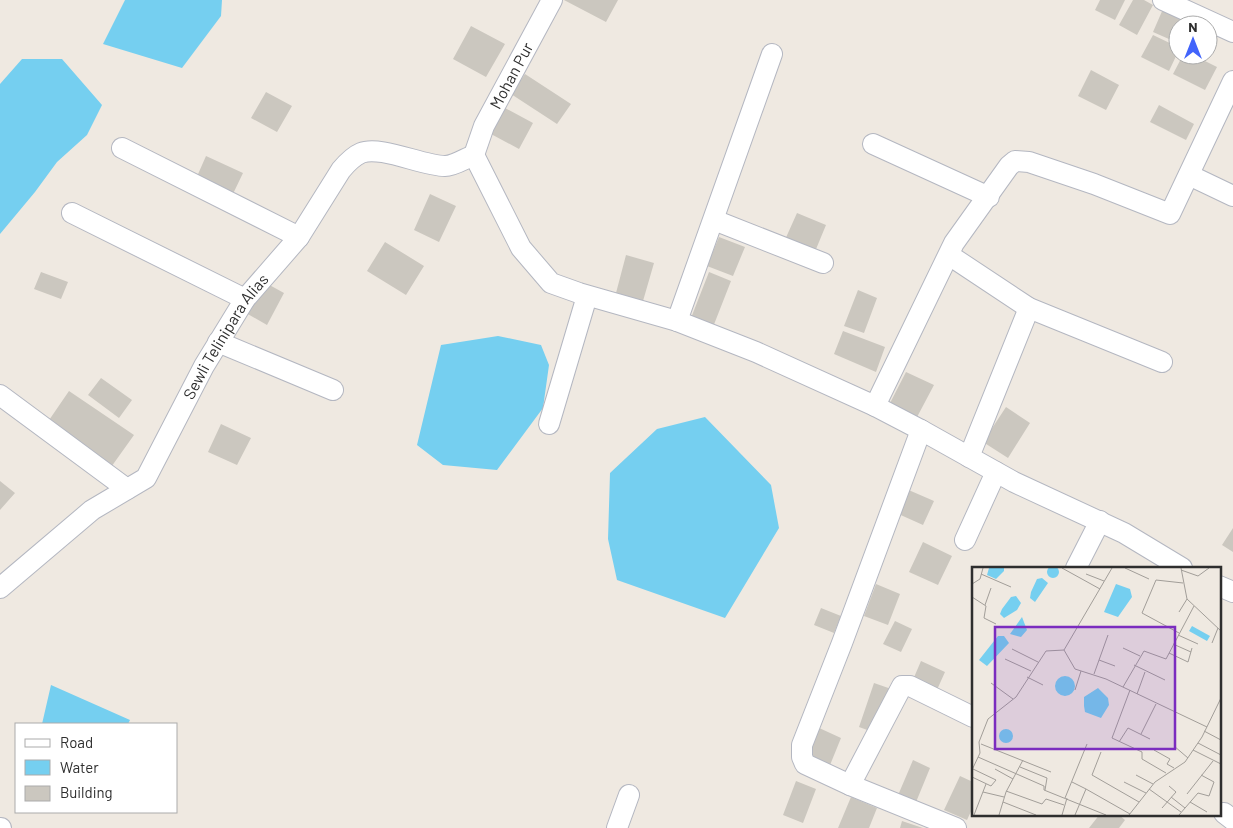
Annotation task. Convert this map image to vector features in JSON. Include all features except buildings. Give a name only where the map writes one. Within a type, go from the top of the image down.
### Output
[{"type":"street","name":"Mohan Pur","points":[[474,155],[484,126],[552,0]]},
{"type":"street","points":[[1163,0],[1233,32]]},
{"type":"street","points":[[677,321],[772,54]]},
{"type":"street","points":[[875,406],[954,243],[1009,166],[1015,161],[1029,162],[1094,184],[1170,214],[1189,175],[1226,115],[1233,82]]},
{"type":"street","points":[[873,144],[988,196]]},
{"type":"street","points":[[122,148],[299,237]]},
{"type":"street","name":"Sewli Telinipara Alias","points":[[0,588],[92,510],[146,478],[204,366],[245,299],[299,237],[340,170],[348,162],[362,153],[375,151],[448,166],[474,155]]},
{"type":"street","points":[[474,155],[521,248],[551,283],[587,296],[677,321],[756,352],[875,406],[1014,482],[1124,533],[1180,567]]},
{"type":"street","points":[[1189,175],[1233,196]]},
{"type":"street","points":[[72,213],[245,299]]},
{"type":"street","points":[[714,220],[824,263]]},
{"type":"street","points":[[949,256],[1029,308],[1162,362]]},
{"type":"street","points":[[550,424],[587,296]]},
{"type":"street","points":[[969,457],[1029,308]]},
{"type":"street","points":[[218,342],[333,390]]},
{"type":"street","points":[[0,395],[127,489]]},
{"type":"street","points":[[921,430],[802,745],[802,757],[805,764],[850,785],[956,828]]},
{"type":"street","points":[[965,540],[996,472]]},
{"type":"street","points":[[1077,567],[1100,521]]},
{"type":"street","points":[[1220,586],[1233,592]]},
{"type":"street","points":[[850,785],[902,686],[910,686],[972,717]]},
{"type":"street","points":[[617,828],[629,795]]},
{"type":"water","points":[[125,0],[222,0],[221,16],[182,68],[103,44]]},
{"type":"water","points":[[22,59],[62,59],[102,105],[87,135],[57,162],[0,234],[0,84]]},
{"type":"water","points":[[498,336],[541,345],[549,365],[543,408],[497,470],[443,465],[417,445],[441,345]]},
{"type":"water","points":[[705,417],[771,485],[779,528],[725,618],[617,580],[608,539],[610,473],[657,429]]},
{"type":"water","points":[[51,685],[130,720],[128,723],[42,723]]}]
